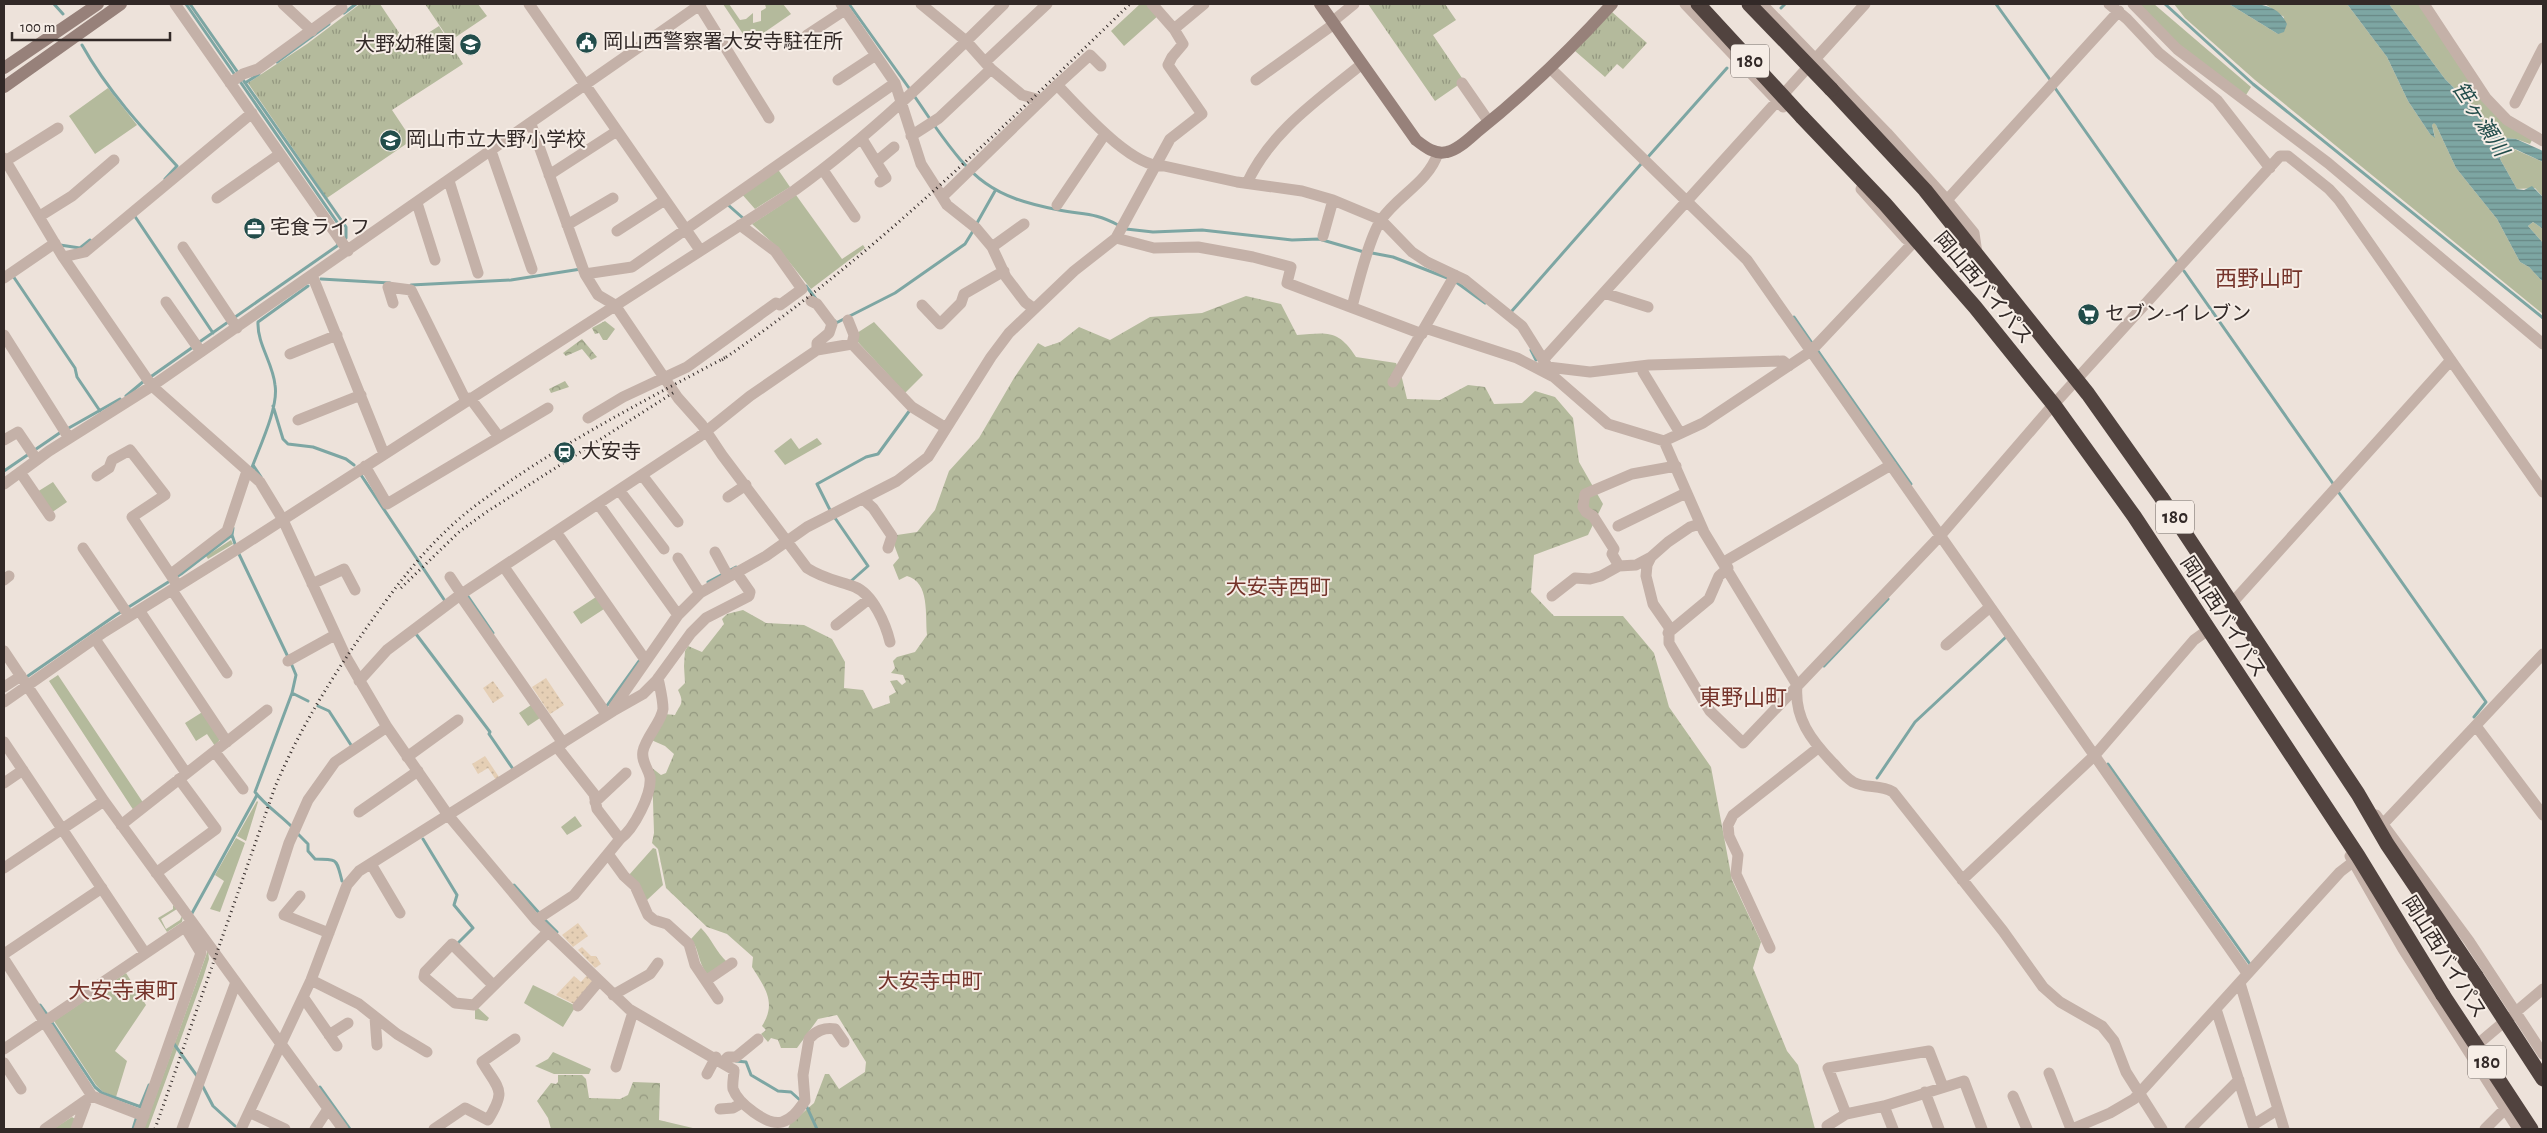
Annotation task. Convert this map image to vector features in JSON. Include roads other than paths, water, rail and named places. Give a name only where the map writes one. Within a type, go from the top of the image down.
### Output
[{"type":"highway","name":"岡山西バイパス","points":[[1698,4],[1885,204],[1975,306],[2054,406],[2134,516],[2358,856],[2442,995],[2531,1129]]},
{"type":"highway","name":"岡山西バイパス","points":[[1749,4],[1925,190],[1978,253],[2078,380],[2162,497],[2358,794],[2386,844],[2476,976],[2543,1079]]},
{"type":"street","points":[[4,68],[98,4]]},
{"type":"street","points":[[4,87],[121,4]]},
{"type":"street","points":[[176,4],[236,79],[252,113],[346,248]]},
{"type":"street","points":[[283,4],[312,31]]},
{"type":"street","points":[[529,4],[700,250]]},
{"type":"street","points":[[4,484],[20,472],[33,455],[149,381],[233,323],[312,276],[346,248],[449,181],[700,4],[769,118]]},
{"type":"street","points":[[922,4],[966,41],[988,65],[1022,94],[1040,100]]},
{"type":"street","points":[[4,687],[23,681],[95,639],[130,611],[174,582],[237,549],[283,520],[744,223],[823,170],[902,104],[1004,4]]},
{"type":"street","points":[[911,136],[939,118],[1047,4]]},
{"type":"street","points":[[241,1129],[311,980],[347,885],[359,871],[614,706],[643,658],[677,613],[699,591],[729,573],[766,556],[807,527],[910,473],[928,457],[990,357],[1009,333],[1033,308],[1116,238],[1170,138],[1202,114],[1168,65],[1183,44],[1174,29],[1152,4]]},
{"type":"street","points":[[1174,29],[1204,4]]},
{"type":"street","points":[[1320,4],[1416,140],[1438,153],[1449,152],[1454,149],[1489,122],[1550,68],[1612,4]]},
{"type":"street","points":[[1256,80],[1333,23],[1354,4]]},
{"type":"street","points":[[1685,4],[1943,279],[1975,306]]},
{"type":"street","points":[[1762,4],[1887,133],[1947,200],[1974,233],[1978,253]]},
{"type":"street","points":[[1548,368],[1604,293],[1865,4]]},
{"type":"street","points":[[2109,4],[2119,11],[2159,53],[2217,100],[2270,168]]},
{"type":"street","points":[[2133,4],[2178,49],[2328,163],[2543,344]]},
{"type":"street","points":[[2424,4],[2486,98],[2507,120],[2543,141]]},
{"type":"street","points":[[807,35],[843,7],[895,83],[921,164],[947,205],[976,228],[992,247],[1004,271],[1025,302],[1033,308]]},
{"type":"street","points":[[236,79],[258,69],[342,8]]},
{"type":"street","points":[[1947,200],[2119,11]]},
{"type":"street","points":[[2515,103],[2543,48]]},
{"type":"street","points":[[838,80],[876,55]]},
{"type":"street","points":[[942,197],[1040,100],[1090,55],[1101,66]]},
{"type":"street","points":[[1248,183],[1257,163],[1281,131],[1362,64]]},
{"type":"street","points":[[1550,68],[1747,260],[1940,536],[2251,969]]},
{"type":"street","points":[[1462,82],[1489,122]]},
{"type":"street","points":[[586,272],[632,267],[895,83]]},
{"type":"street","points":[[1057,85],[1105,134],[1124,149],[1155,166],[1164,166],[1248,183],[1302,191],[1333,200],[1381,220],[1412,252],[1454,278],[1522,326],[1548,368],[1608,424],[1664,441],[1703,423],[1786,364],[1811,351],[1911,245]]},
{"type":"street","points":[[4,278],[58,248],[84,252],[252,113]]},
{"type":"street","points":[[531,124],[567,225],[586,272],[598,295],[614,305],[807,568],[841,584],[855,587],[869,599],[887,629],[890,642]]},
{"type":"street","points":[[58,128],[5,159],[58,248],[149,381],[250,474],[283,520],[315,582],[335,635],[362,679],[386,727],[409,756],[418,772],[540,918],[548,932],[599,981],[616,993],[633,1012],[723,1059],[734,1070],[733,1088],[742,1103],[748,1109],[775,1123],[789,1119],[804,1102],[803,1075],[809,1039],[815,1033],[830,1028],[835,1029],[844,1042]]},
{"type":"street","points":[[550,175],[617,130]]},
{"type":"street","points":[[1057,204],[1105,134]]},
{"type":"street","points":[[862,139],[886,178],[880,182]]},
{"type":"street","points":[[876,162],[894,147]]},
{"type":"street","points":[[491,152],[532,269]]},
{"type":"street","points":[[1352,307],[1367,256],[1381,220],[1427,174],[1438,153]]},
{"type":"street","points":[[217,198],[280,154]]},
{"type":"street","points":[[1651,557],[1646,576],[1648,586],[1657,614],[1669,627],[1669,643],[1710,711],[1742,743],[1860,622],[1940,536],[2054,406],[2280,156],[2288,156],[2340,200],[2543,492]]},
{"type":"street","points":[[40,216],[72,196],[114,160]]},
{"type":"street","points":[[823,170],[855,217]]},
{"type":"street","points":[[449,181],[478,273]]},
{"type":"street","points":[[567,225],[613,198]]},
{"type":"street","points":[[617,231],[665,200]]},
{"type":"street","points":[[1323,236],[1333,200]]},
{"type":"street","points":[[417,203],[435,260]]},
{"type":"street","points":[[588,418],[623,397],[687,367],[776,304],[780,305],[802,289],[775,252],[744,223]]},
{"type":"street","points":[[992,247],[1024,224]]},
{"type":"street","points":[[1116,238],[1154,248],[1198,247],[1254,257],[1291,267],[1287,283],[1424,331],[1548,368],[1590,372],[1649,365],[1786,364]]},
{"type":"street","points":[[183,247],[233,323]]},
{"type":"street","points":[[922,305],[940,324],[961,303],[964,294],[1004,271]]},
{"type":"street","points":[[312,276],[384,454]]},
{"type":"street","points":[[1393,382],[1454,278]]},
{"type":"street","points":[[393,303],[388,287],[411,290],[468,400],[499,437]]},
{"type":"street","points":[[1604,293],[1648,308]]},
{"type":"street","points":[[811,301],[817,304],[832,324],[829,333],[816,343],[817,350]]},
{"type":"street","points":[[166,302],[197,347]]},
{"type":"street","points":[[848,320],[854,335],[852,344]]},
{"type":"street","points":[[4,335],[66,433]]},
{"type":"street","points":[[290,354],[337,335]]},
{"type":"street","points":[[852,344],[912,407],[946,428]]},
{"type":"street","points":[[362,679],[387,650],[462,593],[706,432],[750,396],[817,350],[852,344]]},
{"type":"street","points":[[2232,603],[2451,360]]},
{"type":"street","points":[[1643,372],[1680,433]]},
{"type":"street","points":[[298,420],[361,395]]},
{"type":"street","points":[[365,466],[388,504],[548,408]]},
{"type":"street","points":[[4,440],[18,432],[33,455]]},
{"type":"street","points":[[1664,441],[1700,524],[1797,685],[1796,700],[1798,712],[1806,731],[1818,748],[1852,781],[1862,786],[1884,787],[1893,792],[2024,958],[2043,987],[2060,1002],[2102,1026],[2114,1040],[2126,1072],[2162,1129]]},
{"type":"street","points":[[97,476],[109,468],[112,460],[130,450],[165,495],[132,517],[174,582],[227,673]]},
{"type":"street","points":[[1668,633],[1709,599],[1726,565],[1891,465]]},
{"type":"street","points":[[1619,566],[1612,554],[1614,548],[1593,516],[1586,512],[1583,507],[1585,494],[1632,474],[1676,466]]},
{"type":"street","points":[[20,472],[50,516]]},
{"type":"street","points":[[174,582],[227,531],[250,474]]},
{"type":"street","points":[[642,475],[678,522]]},
{"type":"street","points":[[728,498],[746,485]]},
{"type":"street","points":[[619,490],[664,549]]},
{"type":"street","points":[[1618,526],[1686,493]]},
{"type":"street","points":[[863,499],[873,508],[892,536],[888,548]]},
{"type":"street","points":[[598,505],[677,613]]},
{"type":"street","points":[[1552,596],[1575,578],[1590,579],[1601,576],[1619,566],[1636,565],[1651,557],[1668,542],[1690,527],[1700,524]]},
{"type":"street","points":[[556,532],[643,658]]},
{"type":"street","points":[[83,548],[227,742]]},
{"type":"street","points":[[607,711],[643,694],[658,678],[691,633],[706,618],[749,596],[750,592],[729,573],[715,552]]},
{"type":"street","points":[[678,558],[699,591]]},
{"type":"street","points":[[504,566],[607,711]]},
{"type":"street","points":[[315,582],[344,569],[355,590]]},
{"type":"street","points":[[450,577],[561,742],[594,794],[597,808],[620,839]]},
{"type":"street","points":[[836,625],[869,599]]},
{"type":"street","points":[[1946,645],[1990,606]]},
{"type":"street","points":[[1962,880],[2097,753],[2194,640],[2208,630]]},
{"type":"street","points":[[289,660],[335,635]]},
{"type":"street","points":[[95,639],[216,829],[158,872]]},
{"type":"street","points":[[4,651],[104,801],[123,823],[158,872],[188,925],[201,953],[140,1114],[139,1129]]},
{"type":"street","points":[[2383,824],[2543,654]]},
{"type":"street","points":[[540,918],[574,895],[620,839],[631,829],[640,813],[650,776],[642,754],[645,744],[663,711],[658,678]]},
{"type":"street","points":[[4,702],[23,681]]},
{"type":"street","points":[[123,823],[267,710]]},
{"type":"street","points":[[409,756],[458,720]]},
{"type":"street","points":[[2476,726],[2543,815]]},
{"type":"street","points":[[272,896],[295,830],[308,800],[335,762],[386,727]]},
{"type":"street","points":[[4,742],[145,953]]},
{"type":"street","points":[[1770,948],[1736,874],[1738,855],[1730,836],[1728,825],[1733,815],[1818,748]]},
{"type":"street","points":[[214,752],[243,789]]},
{"type":"street","points":[[4,783],[23,770]]},
{"type":"street","points":[[359,812],[418,772]]},
{"type":"street","points":[[595,802],[626,773]]},
{"type":"street","points":[[2358,794],[2383,824],[2470,941],[2543,1054]]},
{"type":"street","points":[[2317,796],[2404,949],[2518,1129]]},
{"type":"street","points":[[4,868],[104,801]]},
{"type":"street","points":[[608,854],[624,876],[635,886],[648,915],[654,920],[667,924],[689,944],[694,965],[707,980],[718,999]]},
{"type":"street","points":[[2049,1073],[2071,1129],[2110,1113],[2139,1094],[2340,872],[2353,862]]},
{"type":"street","points":[[371,864],[400,913]]},
{"type":"street","points":[[102,888],[5,955],[48,1019],[89,1099],[140,1114]]},
{"type":"street","points":[[300,896],[284,916],[328,933]]},
{"type":"street","points":[[4,1049],[188,925]]},
{"type":"street","points":[[188,925],[236,982],[343,1129]]},
{"type":"street","points":[[493,985],[452,944],[424,972],[424,977],[455,1003],[474,1005],[548,932]]},
{"type":"street","points":[[616,993],[650,974],[658,963]]},
{"type":"street","points":[[707,980],[732,963]]},
{"type":"street","points":[[311,980],[359,1004],[397,1034],[428,1052]]},
{"type":"street","points":[[578,1006],[599,981]]},
{"type":"street","points":[[182,1129],[236,982]]},
{"type":"street","points":[[2240,983],[2276,1111],[2284,1129]]},
{"type":"street","points":[[2468,1052],[2543,989]]},
{"type":"street","points":[[302,997],[337,1046]]},
{"type":"street","points":[[2216,1009],[2253,1124],[2276,1111]]},
{"type":"street","points":[[616,1067],[633,1012]]},
{"type":"street","points":[[376,1017],[377,1046]]},
{"type":"street","points":[[330,1035],[348,1023]]},
{"type":"street","points":[[434,1129],[465,1108],[488,1120],[499,1102],[499,1087],[482,1062],[515,1038]]},
{"type":"street","points":[[707,1074],[723,1059],[736,1057],[758,1039]]},
{"type":"street","points":[[1846,1114],[1828,1068],[1929,1051],[1943,1087]]},
{"type":"street","points":[[4,1063],[21,1089]]},
{"type":"street","points":[[2190,1129],[2239,1080]]},
{"type":"street","points":[[1827,1126],[1846,1114],[1884,1106],[1964,1081],[1982,1129]]},
{"type":"street","points":[[1925,1092],[1940,1129]]},
{"type":"street","points":[[2013,1096],[2027,1129]]},
{"type":"street","points":[[45,1129],[89,1099]]},
{"type":"street","points":[[76,1129],[89,1099]]},
{"type":"street","points":[[720,1109],[733,1108],[742,1103]]},
{"type":"street","points":[[1884,1106],[1894,1129]]},
{"type":"street","points":[[316,1129],[328,1109]]},
{"type":"street","points":[[2485,1129],[2505,1109]]},
{"type":"street","points":[[249,1112],[285,1129]]},
{"type":"water","points":[[2229,4],[2254,4],[2270,7],[2282,16],[2287,24],[2284,32],[2278,34]]},
{"type":"water","name":"笹ヶ瀬川","points":[[2347,4],[2389,4],[2445,79],[2467,101],[2485,125],[2504,138],[2516,139],[2543,151],[2543,162],[2515,149],[2504,151],[2500,159],[2517,189],[2524,190],[2532,186],[2543,197],[2543,229],[2533,222],[2528,226],[2543,243],[2543,282],[2529,267],[2520,262],[2497,219],[2456,168],[2436,125],[2434,123],[2432,125],[2435,138],[2430,134],[2408,101],[2387,57]]},
{"type":"waterway","points":[[54,4],[63,14]]},
{"type":"waterway","points":[[186,4],[235,75]]},
{"type":"waterway","points":[[190,4],[346,227],[346,238],[343,241]]},
{"type":"waterway","points":[[344,13],[356,4]]},
{"type":"waterway","points":[[849,4],[909,88]]},
{"type":"waterway","points":[[1781,8],[1785,4]]},
{"type":"waterway","points":[[1996,4],[2051,81]]},
{"type":"waterway","points":[[2165,4],[2253,84],[2543,318]]},
{"type":"waterway","points":[[277,62],[329,24]]},
{"type":"waterway","points":[[82,45],[102,78],[138,123],[177,166],[165,179]]},
{"type":"waterway","points":[[1648,157],[1727,68]]},
{"type":"waterway","points":[[245,83],[259,74]]},
{"type":"waterway","points":[[239,80],[341,228],[342,236]]},
{"type":"waterway","points":[[2055,88],[2178,263]]},
{"type":"waterway","points":[[915,97],[930,119]]},
{"type":"waterway","points":[[934,125],[960,160],[973,173],[1000,192],[1036,205],[1095,216],[1118,225]]},
{"type":"waterway","points":[[1511,312],[1641,164]]},
{"type":"waterway","points":[[977,223],[995,191]]},
{"type":"waterway","points":[[727,204],[744,219]]},
{"type":"waterway","points":[[134,215],[213,333]]},
{"type":"waterway","points":[[1126,229],[1153,232],[1202,230],[1292,240],[1319,239],[1364,252]]},
{"type":"waterway","points":[[835,321],[836,323],[895,293],[965,244],[973,231]]},
{"type":"waterway","points":[[60,245],[80,248],[90,240]]},
{"type":"waterway","points":[[198,343],[337,246],[339,242]]},
{"type":"waterway","points":[[1372,253],[1393,257],[1450,279]]},
{"type":"waterway","points":[[411,285],[511,280],[581,269]]},
{"type":"waterway","points":[[2184,271],[2334,485]]},
{"type":"waterway","points":[[13,276],[75,368],[77,377],[100,411]]},
{"type":"waterway","points":[[321,279],[390,283]]},
{"type":"waterway","points":[[1456,282],[1485,303]]},
{"type":"waterway","points":[[251,470],[271,416],[275,394],[274,377],[262,346],[258,322],[308,286]]},
{"type":"waterway","points":[[806,286],[816,299]]},
{"type":"waterway","points":[[1794,317],[1812,343]]},
{"type":"waterway","points":[[149,378],[193,347]]},
{"type":"waterway","points":[[1531,350],[1536,360]]},
{"type":"waterway","points":[[1818,351],[1911,484]]},
{"type":"waterway","points":[[126,396],[144,381]]},
{"type":"waterway","points":[[67,429],[120,399]]},
{"type":"waterway","points":[[273,406],[283,439],[288,444],[313,447],[346,459],[354,465]]},
{"type":"waterway","points":[[831,512],[817,484],[866,457],[878,454],[910,410]]},
{"type":"waterway","points":[[4,471],[61,432]]},
{"type":"waterway","points":[[253,465],[261,477]]},
{"type":"waterway","points":[[361,475],[445,601]]},
{"type":"waterway","points":[[2337,490],[2486,702],[2474,717]]},
{"type":"waterway","points":[[835,518],[868,566],[850,582]]},
{"type":"waterway","points":[[25,678],[116,615],[181,574],[232,535],[233,528]]},
{"type":"waterway","points":[[232,535],[236,547]]},
{"type":"waterway","points":[[238,552],[288,657]]},
{"type":"waterway","points":[[708,582],[736,567]]},
{"type":"waterway","points":[[467,595],[493,633]]},
{"type":"waterway","points":[[1824,666],[1888,599]]},
{"type":"waterway","points":[[416,634],[490,732],[489,734],[513,769]]},
{"type":"waterway","points":[[1877,778],[1915,722],[2006,637]]},
{"type":"waterway","points":[[606,707],[639,661]]},
{"type":"waterway","points":[[291,663],[296,675],[292,693],[255,792],[292,827]]},
{"type":"waterway","points":[[292,693],[308,701]]},
{"type":"waterway","points":[[318,706],[329,711],[351,745]]},
{"type":"waterway","points":[[2108,764],[2252,967]]},
{"type":"waterway","points":[[191,915],[257,795]]},
{"type":"waterway","points":[[296,832],[308,844],[308,851],[315,859],[333,860],[337,864],[342,881]]},
{"type":"waterway","points":[[423,839],[457,895],[454,905],[473,928],[457,944]]},
{"type":"waterway","points":[[514,885],[540,914]]},
{"type":"waterway","points":[[544,919],[557,932]]},
{"type":"waterway","points":[[40,1005],[48,1016]]},
{"type":"waterway","points":[[51,1021],[95,1087],[102,1093],[141,1107]]},
{"type":"waterway","points":[[174,1044],[197,1076]]},
{"type":"waterway","points":[[736,1061],[746,1062],[751,1075],[778,1091],[791,1092],[801,1101]]},
{"type":"waterway","points":[[140,1107],[149,1085]]},
{"type":"waterway","points":[[202,1085],[213,1106],[235,1126]]},
{"type":"waterway","points":[[320,1087],[350,1129]]},
{"type":"waterway","points":[[806,1105],[817,1129]]},
{"type":"waterway","points":[[133,1129],[137,1116]]},
{"type":"railway","points":[[722,360],[777,321],[883,236],[983,145],[1130,4]]},
{"type":"railway","points":[[155,1129],[275,787],[295,744],[318,702],[343,662],[406,574],[447,529],[508,482],[538,462],[631,408],[726,357]]},
{"type":"railway","points":[[401,588],[460,531],[488,511],[676,391]]},
{"type":"place","name":"岡山西警察署大安寺駐在所","points":[[587,42]]},
{"type":"place","name":"大野幼稚園","points":[[471,45]]},
{"type":"place","name":"岡山市立大野小学校","points":[[390,140]]},
{"type":"place","name":"宅食ライフ","points":[[254,228]]},
{"type":"place","name":"セブン-イレブン","points":[[2089,314]]},
{"type":"place","name":"大安寺","points":[[565,452]]},
{"type":"district","name":"西野山町","points":[[2259,279]]},
{"type":"district","name":"大安寺西町","points":[[1278,587]]},
{"type":"district","name":"東野山町","points":[[1743,698]]},
{"type":"district","name":"大安寺中町","points":[[930,981]]},
{"type":"district","name":"大安寺東町","points":[[123,991]]}]
